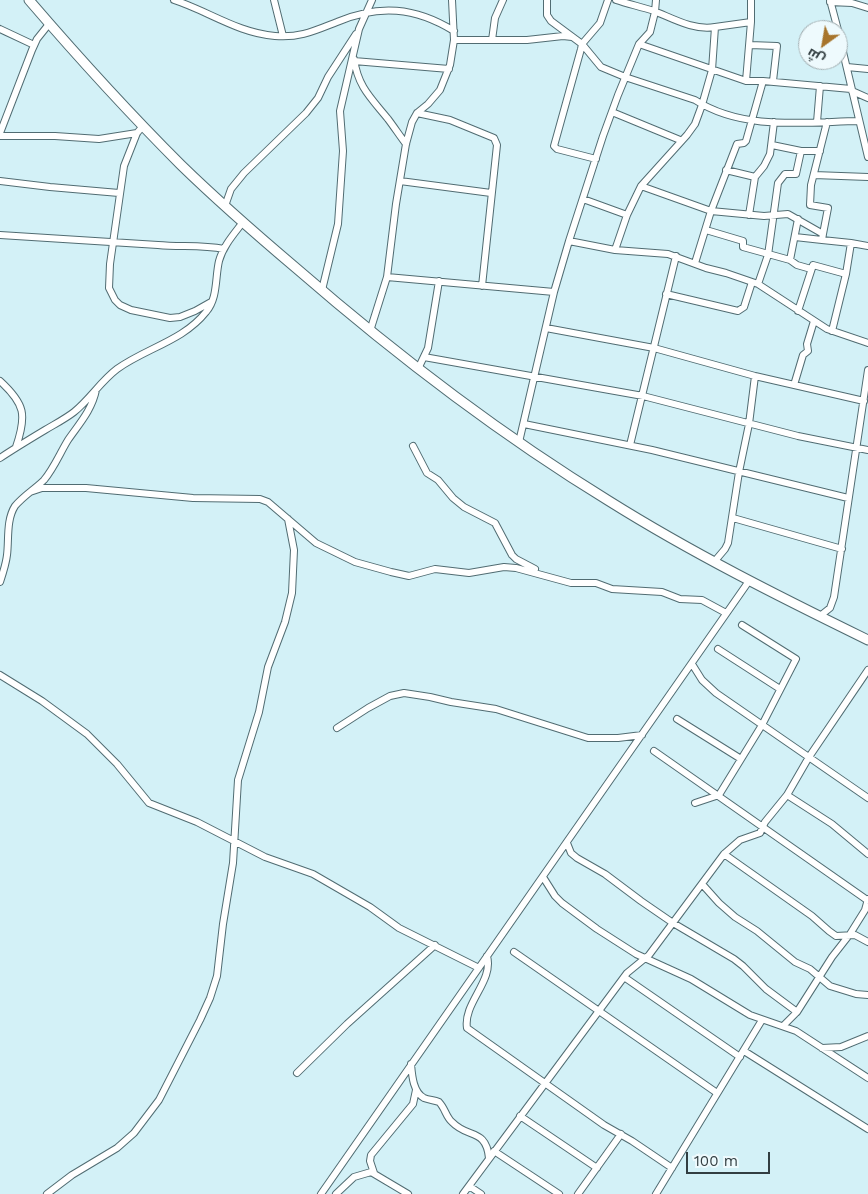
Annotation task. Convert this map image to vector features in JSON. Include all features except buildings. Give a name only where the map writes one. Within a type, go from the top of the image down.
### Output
[{"type":"street","points":[[29,0],[38,4],[50,24],[140,129],[243,222],[370,331],[418,369],[519,442],[609,501],[749,581],[868,640]]},
{"type":"street","points":[[174,0],[187,4],[232,26],[253,32],[283,36],[301,35],[318,31],[336,22],[367,13],[390,10],[409,12],[439,22],[454,31]]},
{"type":"street","points":[[274,0],[283,36]]},
{"type":"street","points":[[225,206],[231,189],[244,173],[306,113],[318,98],[328,77],[360,29],[372,0]]},
{"type":"street","points":[[370,331],[387,277],[400,181],[412,122],[417,113],[440,90],[449,69],[454,40],[452,0]]},
{"type":"street","points":[[492,40],[495,18],[503,0]]},
{"type":"street","points":[[547,0],[549,18],[557,28],[582,44],[598,65],[625,77],[695,100],[702,105],[752,122],[859,121]]},
{"type":"street","points":[[596,159],[554,147],[582,44],[600,23],[608,0]]},
{"type":"street","points":[[616,0],[693,26],[708,28],[751,22]]},
{"type":"street","points":[[519,442],[554,292],[612,112],[639,44],[650,32],[656,0]]},
{"type":"street","points":[[746,82],[750,45],[751,0]]},
{"type":"street","points":[[835,20],[830,1],[852,3],[868,8]]},
{"type":"street","points":[[50,24],[34,45],[0,134],[99,139],[140,129]]},
{"type":"street","points":[[615,250],[627,215],[641,186],[680,140],[692,130],[702,105],[712,70],[714,27]]},
{"type":"street","points":[[0,29],[34,45]]},
{"type":"street","points":[[322,290],[338,224],[343,151],[340,111],[360,29]]},
{"type":"street","points":[[454,40],[527,40],[563,36],[573,38]]},
{"type":"street","points":[[639,44],[746,82],[773,81],[852,90],[868,98]]},
{"type":"street","points":[[750,45],[776,46],[773,81]]},
{"type":"street","points":[[354,58],[449,69]]},
{"type":"street","points":[[354,58],[356,73],[369,97],[406,144]]},
{"type":"street","points":[[848,67],[868,69]]},
{"type":"street","points":[[848,70],[868,156]]},
{"type":"street","points":[[695,263],[726,170],[738,144],[745,143],[763,81]]},
{"type":"street","points":[[817,122],[820,86]]},
{"type":"street","points":[[612,112],[680,140]]},
{"type":"street","points":[[417,113],[450,120],[494,138],[497,145],[482,286]]},
{"type":"street","points":[[750,215],[755,177],[767,161],[772,145],[774,122]]},
{"type":"street","points":[[823,237],[829,210],[810,205],[811,185],[826,122]]},
{"type":"street","points":[[860,128],[868,131]]},
{"type":"street","points":[[140,129],[126,158],[119,193],[109,288],[120,305],[131,310],[170,318],[188,314],[212,302]]},
{"type":"street","points":[[772,145],[801,151],[820,152]]},
{"type":"street","points":[[666,294],[738,311],[744,307],[768,255],[779,181],[785,174],[796,174],[801,151]]},
{"type":"street","points":[[726,170],[755,177]]},
{"type":"street","points":[[814,176],[868,176]]},
{"type":"street","points":[[0,181],[119,193]]},
{"type":"street","points":[[400,181],[491,193]]},
{"type":"street","points":[[641,186],[711,211],[750,215],[788,214],[823,237]]},
{"type":"street","points":[[584,200],[627,215]]},
{"type":"street","points":[[790,260],[798,219]]},
{"type":"street","points":[[0,458],[66,419],[115,370],[134,358],[182,334],[207,311],[212,302],[219,261],[224,248],[243,222]]},
{"type":"street","points":[[706,230],[743,241],[743,247],[790,260],[797,265],[811,269]]},
{"type":"street","points":[[0,235],[114,241],[160,246],[224,248]]},
{"type":"street","points":[[795,237],[823,237],[868,246]]},
{"type":"street","points":[[570,241],[615,250],[668,254],[706,268],[726,272],[755,283],[814,322],[832,331],[868,343]]},
{"type":"street","points":[[832,331],[846,274],[851,243]]},
{"type":"street","points":[[630,445],[676,256]]},
{"type":"street","points":[[798,311],[813,265],[846,274]]},
{"type":"street","points":[[387,277],[554,292]]},
{"type":"street","points":[[418,369],[428,348],[439,281]]},
{"type":"street","points":[[794,385],[803,355],[808,351],[807,344],[814,322]]},
{"type":"street","points":[[546,328],[654,348],[756,376],[864,400]]},
{"type":"street","points":[[424,357],[643,396],[798,436],[868,450]]},
{"type":"street","points":[[820,616],[828,610],[832,603],[868,370]]},
{"type":"street","points":[[714,562],[728,543],[756,376]]},
{"type":"street","points":[[0,381],[12,392],[19,402],[23,413],[22,430],[16,447]]},
{"type":"street","points":[[0,582],[7,555],[9,523],[12,512],[44,480],[68,439],[88,412],[94,400],[96,389]]},
{"type":"street","points":[[524,424],[630,445],[848,498]]},
{"type":"street","points":[[413,446],[427,473],[436,478],[453,498],[464,507],[495,523],[512,555],[542,574]]},
{"type":"street","points":[[30,492],[42,488],[86,488],[193,498],[260,498],[268,502],[316,542],[355,562],[400,574],[414,576],[435,569],[469,573],[504,567],[542,574],[571,583],[596,583],[612,589],[662,592],[680,599],[702,600],[726,613]]},
{"type":"street","points":[[733,518],[842,548]]},
{"type":"street","points":[[47,1194],[72,1175],[117,1148],[134,1133],[159,1100],[176,1070],[210,998],[216,976],[222,924],[233,863],[236,791],[259,712],[268,667],[285,622],[292,593],[294,550],[288,519]]},
{"type":"street","points":[[321,1194],[749,581]]},
{"type":"street","points":[[695,803],[718,796],[762,725],[796,659],[742,625]]},
{"type":"street","points":[[718,649],[780,689]]},
{"type":"street","points":[[692,664],[709,687],[868,798]]},
{"type":"street","points":[[463,1194],[624,977],[645,958],[674,923],[724,854],[740,840],[760,833],[787,795],[809,757],[868,670]]},
{"type":"street","points":[[0,675],[42,701],[87,734],[117,764],[149,803],[197,822],[265,857],[313,874],[370,907],[399,928],[479,968]]},
{"type":"street","points":[[337,728],[390,696],[404,693],[430,696],[451,702],[501,710],[588,738],[618,738],[642,735]]},
{"type":"street","points":[[677,719],[741,759]]},
{"type":"street","points":[[654,751],[868,900],[850,934],[832,957],[797,1012],[784,1026]]},
{"type":"street","points":[[787,795],[832,824],[868,854]]},
{"type":"street","points":[[566,843],[571,853],[577,858],[617,881],[674,923],[744,966],[762,985],[797,1012]]},
{"type":"street","points":[[724,854],[812,916],[836,936],[850,934],[868,942]]},
{"type":"street","points":[[543,877],[555,896],[562,903],[597,929],[645,958],[691,979],[722,996],[743,1012],[796,1031],[868,1078]]},
{"type":"street","points":[[702,884],[718,903],[735,917],[757,931],[795,962],[810,969],[830,986],[856,994],[868,995]]},
{"type":"street","points":[[297,1073],[347,1024],[435,945]]},
{"type":"street","points":[[514,952],[717,1093]]},
{"type":"street","points":[[487,956],[485,974],[468,1012],[467,1028],[604,1125],[672,1168]]},
{"type":"street","points":[[624,977],[742,1054],[868,1129]]},
{"type":"street","points":[[656,1194],[762,1020]]},
{"type":"street","points":[[821,1048],[841,1047],[868,1036]]},
{"type":"street","points":[[374,1173],[370,1161],[371,1155],[413,1104],[416,1090],[411,1064]]},
{"type":"street","points":[[416,1090],[422,1096],[441,1104],[455,1125],[483,1140],[488,1147],[489,1158]]},
{"type":"street","points":[[520,1116],[597,1168]]},
{"type":"street","points":[[578,1194],[621,1134]]},
{"type":"street","points":[[494,1151],[560,1194]]},
{"type":"street","points":[[338,1193],[354,1177],[364,1173],[374,1173],[408,1194]]},
{"type":"street","points":[[469,1186],[482,1194]]}]
